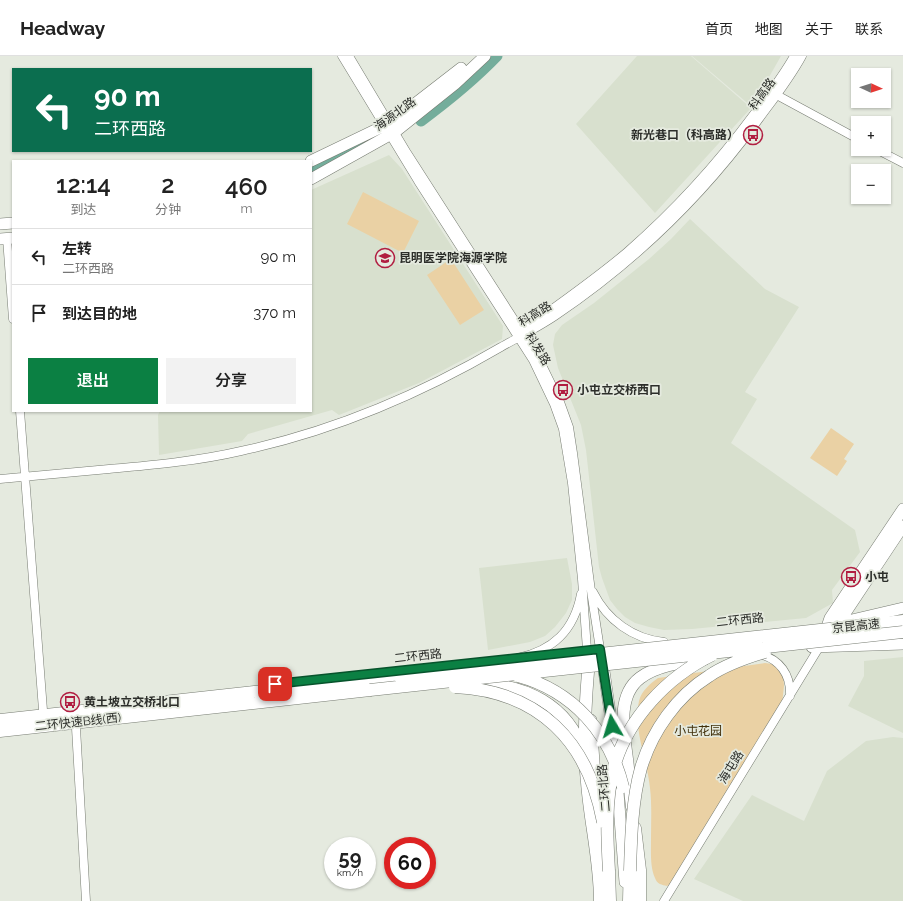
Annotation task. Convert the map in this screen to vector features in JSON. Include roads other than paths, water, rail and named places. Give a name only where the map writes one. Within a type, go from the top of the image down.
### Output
[{"type":"highway","name":"京昆高速","points":[[810,631],[903,621]]},
{"type":"highway","points":[[0,720],[810,631]]},
{"type":"highway","points":[[610,901],[607,839],[608,808],[614,768],[619,752],[628,735],[651,702],[678,676],[695,664],[712,655],[753,641],[810,631]]},
{"type":"highway","name":"京昆高速","points":[[824,643],[903,632]]},
{"type":"highway","points":[[370,690],[824,643]]},
{"type":"highway","points":[[629,901],[634,813],[641,769],[656,733],[678,703],[702,681],[717,671],[734,663],[782,648],[824,643]]},
{"type":"highway","points":[[640,901],[639,862],[624,720],[626,700],[633,685],[645,675],[684,662],[729,656]]},
{"type":"highway","points":[[588,672],[586,763],[600,901]]},
{"type":"highway","points":[[399,676],[461,673],[511,675],[537,682],[555,691],[571,702],[597,729],[607,745],[616,766],[623,787],[627,811],[630,870]]},
{"type":"highway","points":[[478,684],[496,684],[514,688],[524,691],[543,701],[558,713],[570,727],[579,742],[586,763]]},
{"type":"highway","points":[[370,690],[433,686],[479,689],[511,698],[529,707],[545,718],[559,730],[575,749],[590,777],[602,816],[609,871]]},
{"type":"highway","name":"二环快速B线(西)","points":[[0,731],[74,726],[370,690]]},
{"type":"highway","points":[[0,736],[74,726]]},
{"type":"main road","name":"海源北路","points":[[312,161],[390,129],[475,56]]},
{"type":"main road","name":"海源北路","points":[[312,178],[390,129],[454,84],[485,56]]},
{"type":"main road","points":[[0,224],[12,223]]},
{"type":"main road","name":"海屯路","points":[[824,643],[830,618],[903,509]]},
{"type":"main road","name":"海屯路","points":[[824,643],[840,623],[903,526]]},
{"type":"main road","name":"二环西路","points":[[0,715],[840,623],[903,608]]},
{"type":"main road","points":[[74,726],[588,672],[754,653],[824,643],[903,644]]},
{"type":"main road","name":"二环北路","points":[[600,649],[614,741],[625,901]]},
{"type":"main road","name":"二环北路","points":[[587,650],[604,901]]},
{"type":"street","name":"科发路","points":[[342,56],[390,129],[520,335],[538,357],[560,402],[569,427],[578,482],[586,580],[587,650]]},
{"type":"street","name":"科发路","points":[[349,56],[390,129]]},
{"type":"street","name":"科高路","points":[[774,93],[794,56]]},
{"type":"street","name":"科高路","points":[[0,478],[160,464],[195,460],[241,451],[299,437],[387,405],[424,389],[553,318],[587,294],[632,257],[667,225],[733,154],[774,93],[802,56]]},
{"type":"street","points":[[774,93],[851,135]]},
{"type":"street","points":[[890,156],[903,163]]},
{"type":"street","points":[[7,238],[12,305]]},
{"type":"street","points":[[20,412],[43,710]]},
{"type":"street","name":"科发路","points":[[586,580],[600,649]]},
{"type":"street","points":[[586,580],[598,601],[616,622],[628,631],[641,637],[664,642]]},
{"type":"street","points":[[518,658],[543,650],[566,632],[578,607],[586,580]]},
{"type":"street","name":"海屯路","points":[[664,901],[824,643]]},
{"type":"street","points":[[754,653],[768,657],[781,666],[788,680],[790,696]]},
{"type":"street","points":[[74,726],[86,901]]},
{"type":"waterway","points":[[421,121],[460,90],[497,56]]},
{"type":"waterway","points":[[312,168],[365,141]]},
{"type":"place","name":"新光巷口（科高路）","points":[[753,135]]},
{"type":"place","name":"昆明医学院海源学院","points":[[385,258]]},
{"type":"place","name":"小屯立交桥西口","points":[[563,390]]},
{"type":"place","name":"小屯","points":[[851,577]]},
{"type":"place","name":"黄土坡立交桥北口","points":[[70,702]]},
{"type":"park label","name":"小屯花园","points":[[698,731]]}]
